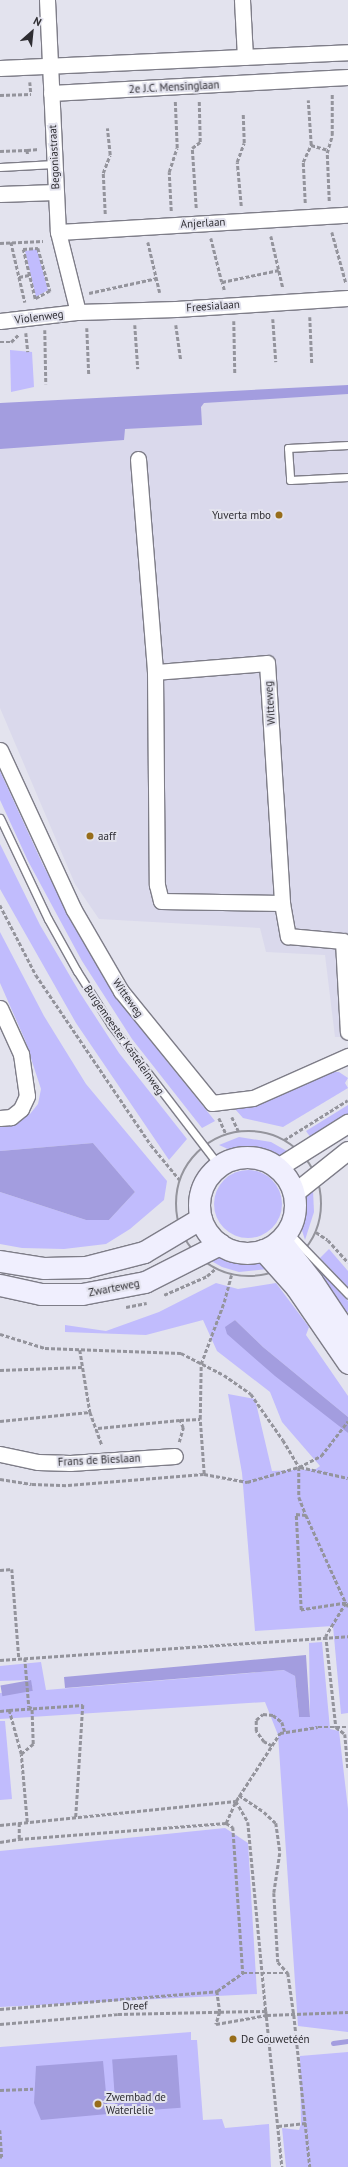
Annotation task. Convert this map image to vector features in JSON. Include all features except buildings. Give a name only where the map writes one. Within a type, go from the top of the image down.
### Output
[{"type":"main road","points":[[251,1157],[265,1161],[278,1168],[288,1180],[294,1194],[295,1210],[277,1240],[248,1253],[234,1251],[220,1244],[208,1234],[201,1218],[200,1198],[204,1184],[219,1166],[236,1158],[251,1157]]},
{"type":"main road","points":[[0,1261],[44,1268],[86,1267],[144,1252],[181,1232],[201,1218]]},
{"type":"main road","points":[[277,1240],[312,1281],[348,1335]]},
{"type":"main road","points":[[277,1240],[296,1287],[348,1363]]},
{"type":"main road","name":"Zwarteweg","points":[[0,1285],[42,1294],[82,1294],[144,1282],[198,1257],[220,1244]]},
{"type":"street","name":"Begoniastraat","points":[[47,0],[55,192],[59,236],[74,296],[82,312]]},
{"type":"street","points":[[242,0],[245,57]]},
{"type":"street","points":[[0,68],[348,52]]},
{"type":"street","name":"2e J.C. Mensinglaan","points":[[51,93],[348,77]]},
{"type":"street","points":[[0,194],[55,192]]},
{"type":"street","name":"Anjerlaan","points":[[59,236],[106,229],[145,226],[348,215]]},
{"type":"street","name":"Freesialaan","points":[[82,312],[169,309],[348,298]]},
{"type":"street","name":"Violenweg","points":[[0,321],[82,312]]},
{"type":"street","points":[[138,458],[155,672],[158,885],[161,901],[282,903]]},
{"type":"street","name":"Witteweg","points":[[155,672],[267,663],[282,903],[288,936],[345,937],[348,1032]]},
{"type":"street","name":"Witteweg","points":[[0,750],[74,910],[120,991],[212,1103],[254,1098],[348,1056]]},
{"type":"street","points":[[0,1008],[21,1054],[27,1096],[16,1113],[11,1117],[0,1118]]},
{"type":"street","points":[[278,1168],[348,1124]]},
{"type":"street","points":[[294,1194],[348,1151]]},
{"type":"street","name":"Frans de Bieslaan","points":[[0,1454],[38,1462],[70,1463],[176,1456]]},
{"type":"lane","points":[[0,166],[54,164]]},
{"type":"lane","points":[[348,446],[288,448],[290,480],[348,477]]},
{"type":"lane","name":"Burgemeester Kasteleinweg","points":[[0,818],[48,919],[76,971],[111,1025],[219,1166]]},
{"type":"lane","points":[[277,1240],[348,1294]]},
{"type":"path","points":[[199,85],[200,142],[192,148],[202,223],[230,305],[235,374]]},
{"type":"path","points":[[172,225],[169,172],[177,148],[174,87]]},
{"type":"path","points":[[332,88],[332,135],[328,150],[329,216],[348,290]]},
{"type":"path","points":[[0,95],[51,93]]},
{"type":"path","points":[[306,217],[302,162],[310,145],[308,100]]},
{"type":"path","points":[[242,221],[238,162],[244,143],[243,113]]},
{"type":"path","points":[[106,229],[103,173],[110,155],[107,128]]},
{"type":"path","points":[[310,145],[328,150]]},
{"type":"path","points":[[268,219],[279,270],[276,362]]},
{"type":"path","points":[[145,226],[157,278],[169,309],[181,360]]},
{"type":"path","points":[[0,243],[59,236]]},
{"type":"path","points":[[11,242],[28,318]]},
{"type":"path","points":[[38,248],[50,291],[35,299],[29,275],[23,249],[38,248]]},
{"type":"path","points":[[222,282],[279,270]]},
{"type":"path","points":[[19,277],[29,275]]},
{"type":"path","points":[[74,296],[157,278]]},
{"type":"path","points":[[309,300],[312,364]]},
{"type":"path","points":[[135,310],[138,368]]},
{"type":"path","points":[[82,312],[89,375]]},
{"type":"path","points":[[44,316],[46,384]]},
{"type":"path","points":[[0,905],[36,975],[151,1146],[180,1180]]},
{"type":"path","points":[[215,1269],[198,1257],[181,1232],[176,1216],[176,1198],[180,1180],[189,1162],[203,1147],[226,1134],[239,1132],[262,1132],[284,1140],[348,1100]]},
{"type":"path","points":[[316,1232],[328,1240],[348,1262]]},
{"type":"path","points":[[204,1474],[200,1420],[201,1364],[224,1302],[231,1275]]},
{"type":"path","points":[[0,1334],[45,1348],[181,1353],[251,1394],[299,1467],[299,1497],[348,1607]]},
{"type":"path","points":[[80,1350],[90,1412],[98,1428],[106,1461]]},
{"type":"path","points":[[0,1370],[82,1367]]},
{"type":"path","points":[[0,1421],[90,1412]]},
{"type":"path","points":[[98,1428],[180,1420],[200,1420]]},
{"type":"path","points":[[176,1456],[182,1428],[180,1420]]},
{"type":"path","points":[[0,1479],[32,1484],[68,1485],[204,1474],[247,1482],[270,1478],[299,1467],[321,1456],[348,1421]]},
{"type":"path","points":[[299,1467],[348,1478]]},
{"type":"path","points":[[306,1515],[296,1514],[301,1610],[346,1603]]},
{"type":"path","points":[[0,1570],[12,1569],[19,1658]]},
{"type":"path","points":[[346,1603],[326,1636],[336,1727],[345,1734],[348,1768]]},
{"type":"path","points":[[0,1660],[326,1636],[348,1636]]},
{"type":"path","points":[[21,1754],[33,1744],[32,1708],[29,1707],[25,1658]]},
{"type":"path","points":[[0,1711],[83,1704],[76,1817]]},
{"type":"path","points":[[9,1710],[21,1754],[27,1822]]},
{"type":"path","points":[[272,1746],[264,1742],[256,1731],[256,1720],[263,1714],[273,1715],[282,1722],[285,1732]]},
{"type":"path","points":[[226,1822],[239,1795],[280,1733],[318,1727],[348,1727]]},
{"type":"path","points":[[239,1795],[264,1812],[276,1823],[280,1853],[274,1893],[278,1962],[288,1974],[294,2015],[310,2167]]},
{"type":"path","points":[[0,1825],[236,1801]]},
{"type":"path","points":[[236,1801],[248,1822],[261,1971],[267,2015],[282,2167]]},
{"type":"path","points":[[0,1842],[19,1839],[226,1822],[232,1827],[244,1973]]},
{"type":"path","points":[[19,1823],[19,1839]]},
{"type":"path","points":[[0,2008],[218,1991],[244,1973],[261,1971],[288,1974]]},
{"type":"path","points":[[218,1991],[220,2012],[216,2024],[267,2015],[309,2015],[348,2012]]},
{"type":"path","name":"Dreef","points":[[0,2024],[118,2014],[266,2011]]},
{"type":"path","points":[[0,2090],[33,2089]]},
{"type":"path","points":[[278,2126],[306,2124]]},
{"type":"path","points":[[0,2130],[1,2158]]},
{"type":"shaded area","points":[[37,249],[48,290],[36,297],[25,251]]},
{"type":"shaded area","points":[[10,350],[32,352],[34,387],[11,392]]},
{"type":"shaded area","points":[[348,385],[348,394],[204,403],[201,407],[202,425],[125,429],[124,440],[0,449],[0,403]]},
{"type":"shaded area","points":[[348,388],[348,1037],[335,1037],[325,955],[266,952],[260,928],[99,919],[75,884],[0,708],[0,414]]},
{"type":"shaded area","points":[[0,771],[43,865],[92,957],[116,997],[215,1121],[202,1128],[132,1039],[82,961],[28,861],[0,800]]},
{"type":"shaded area","points":[[0,844],[40,925],[80,993],[119,1053],[187,1139],[169,1160],[76,1023],[0,889]]},
{"type":"shaded area","points":[[0,932],[44,1016],[86,1084],[167,1181],[164,1200],[130,1229],[106,1244],[64,1249],[22,1248],[0,1244],[0,1192],[86,1220],[109,1220],[135,1192],[93,1143],[0,1151],[0,1121],[30,1114],[38,1104],[41,1089],[25,1040],[0,983]]},
{"type":"shaded area","points":[[331,1072],[339,1072],[348,1078],[345,1083],[348,1088],[283,1127],[243,1118],[235,1109],[236,1105],[255,1104]]},
{"type":"shaded area","points":[[348,1105],[348,1119],[313,1141],[306,1131]]},
{"type":"shaded area","points":[[239,1137],[271,1142],[292,1154],[278,1157],[259,1151],[230,1150],[219,1145]]},
{"type":"shaded area","points":[[93,1143],[135,1192],[109,1220],[86,1220],[0,1192],[0,1151]]},
{"type":"shaded area","points":[[248,1170],[261,1173],[272,1180],[279,1191],[282,1204],[279,1217],[272,1228],[261,1235],[248,1238],[235,1235],[224,1228],[217,1217],[214,1204],[217,1191],[224,1180],[235,1173]]},
{"type":"shaded area","points":[[311,1189],[313,1190],[314,1212],[305,1240],[300,1224],[305,1197]]},
{"type":"shaded area","points":[[329,1249],[348,1271],[348,1287],[320,1258]]},
{"type":"shaded area","points":[[221,1253],[262,1261],[267,1269],[239,1272],[222,1267],[206,1258]]},
{"type":"shaded area","points":[[313,1264],[348,1301],[348,1312],[338,1309],[309,1268]]},
{"type":"shaded area","points":[[216,1283],[238,1289],[276,1283],[309,1327],[306,1335],[348,1396],[348,1417],[263,1347],[235,1320],[226,1327],[348,1433],[348,1713],[341,1714],[333,1626],[255,1631],[242,1473],[228,1394],[255,1399],[272,1471],[316,1469],[320,1466],[282,1422],[270,1392],[217,1351],[203,1320],[146,1335],[65,1332],[65,1325],[106,1331],[159,1312]]},
{"type":"shaded area","points":[[235,1320],[263,1347],[348,1417],[348,1433],[275,1376],[227,1334],[225,1327]]},
{"type":"shaded area","points":[[322,1642],[330,1729],[339,1731],[348,1809],[348,2032],[298,2026],[278,1735],[265,1702],[0,1719],[0,1693],[33,1690],[30,1680],[0,1681],[0,1666],[41,1662],[46,1690],[285,1670],[295,1676],[299,1717],[310,1717],[309,1643]]},
{"type":"shaded area","points":[[306,1655],[310,1717],[299,1717],[295,1676],[284,1670],[65,1688],[64,1677]]},
{"type":"shaded area","points":[[31,1680],[33,1691],[2,1696],[0,1685]]},
{"type":"shaded area","points":[[0,1721],[5,1721],[12,1799],[0,1800]]},
{"type":"shaded area","points":[[225,1828],[248,1843],[257,1994],[0,2007],[0,1851]]},
{"type":"shaded area","name":"Zwembad de Waterlelie","points":[[191,2032],[191,2040],[197,2040],[203,2120],[222,2119],[225,2128],[269,2124],[271,2167],[0,2167],[0,2047]]},
{"type":"shaded area","points":[[348,2052],[348,2167],[286,2167],[282,2128],[299,2130],[301,2124],[300,2056]]},
{"type":"shaded area","points":[[177,2055],[181,2108],[116,2112],[112,2060]]},
{"type":"shaded area","points":[[103,2061],[108,2114],[41,2120],[34,2103],[36,2066]]},
{"type":"waterway","points":[[333,2043],[348,2041]]},
{"type":"place","name":"Yuverta mbo","points":[[279,515]]},
{"type":"place","name":"aaff","points":[[90,836]]},
{"type":"place","name":"De Gouwetéén","points":[[233,2039]]},
{"type":"place","name":"Zwembad de Waterlelie","points":[[98,2104]]}]
